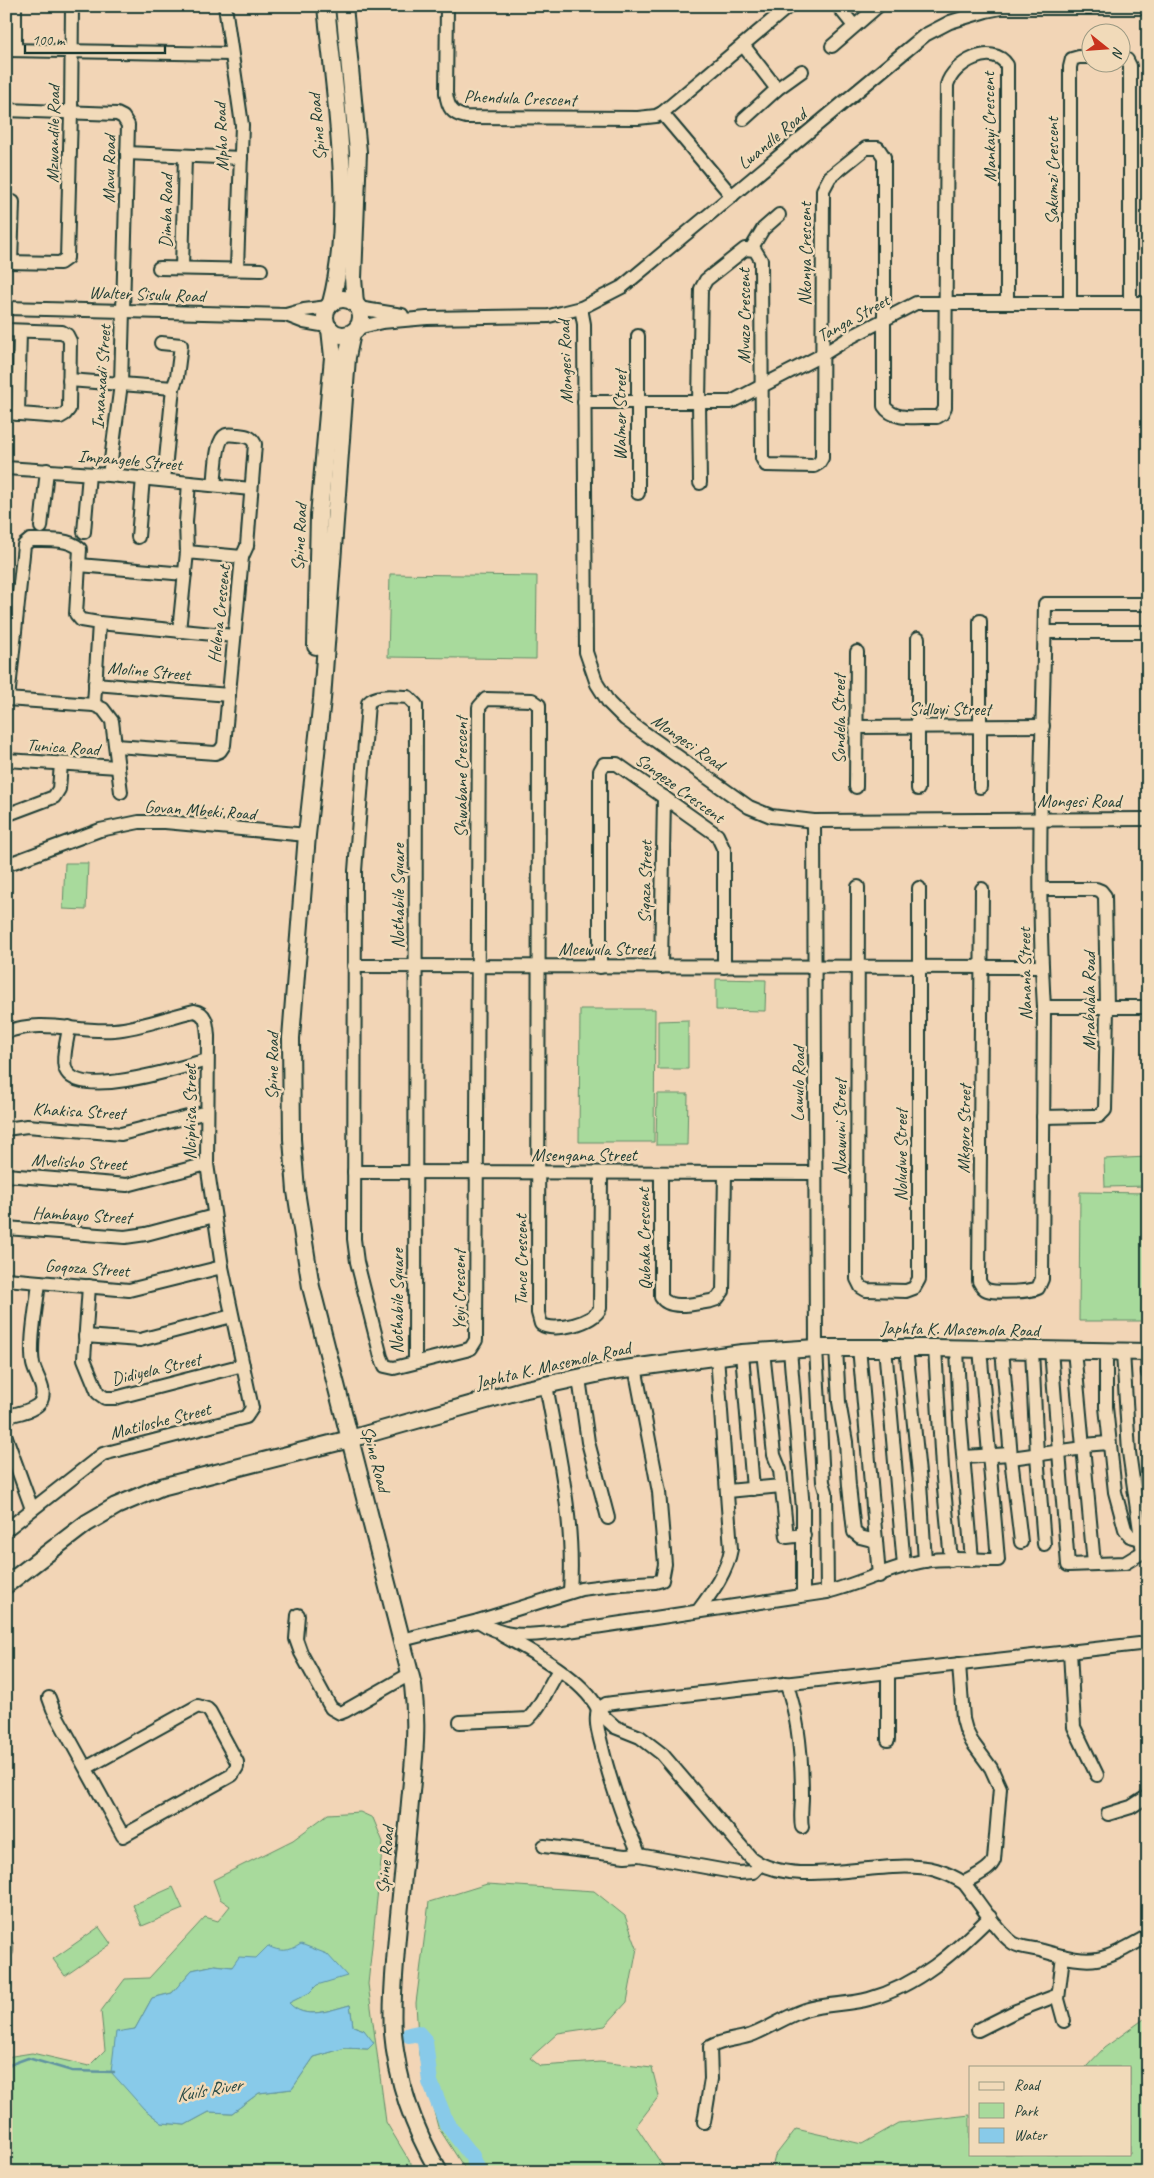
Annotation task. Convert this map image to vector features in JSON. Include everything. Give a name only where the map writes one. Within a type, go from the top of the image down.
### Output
[{"type":"main road","name":"Spine Road","points":[[315,748],[316,583],[319,516],[333,357],[325,316],[338,278],[340,257],[341,182],[339,141],[326,6]]},
{"type":"main road","name":"Spine Road","points":[[344,6],[358,152],[353,278],[357,306],[361,318],[354,330],[347,357],[322,699],[315,748],[307,835],[291,1038],[292,1139],[297,1199],[310,1287],[402,1640],[416,1711],[416,1748],[392,2006],[393,2031],[399,2070],[408,2106],[439,2172]]},
{"type":"main road","points":[[329,305],[343,299],[357,306]]},
{"type":"main road","points":[[328,327],[340,335],[354,330]]},
{"type":"main road","name":"Japhta K. Masemola Road","points":[[6,1585],[87,1523],[139,1496],[182,1481],[350,1439],[446,1411],[579,1378],[635,1367],[717,1356],[816,1348],[906,1347],[1147,1352]]},
{"type":"street","points":[[15,6],[10,50],[232,54]]},
{"type":"street","name":"Mzwandile Road","points":[[8,262],[64,262],[67,258],[72,6]]},
{"type":"street","name":"Mpho Road","points":[[225,6],[242,125],[237,268]]},
{"type":"street","name":"Phendula Crescent","points":[[446,6],[446,94],[447,104],[453,112],[466,117],[629,118],[656,116],[662,113],[788,6]]},
{"type":"street","points":[[838,6],[854,26]]},
{"type":"street","points":[[832,46],[878,6]]},
{"type":"street","name":"Lwandle Road","points":[[354,330],[382,322],[427,318],[549,316],[581,308],[622,287],[925,35],[959,18],[1001,8],[1148,8]]},
{"type":"street","points":[[743,46],[777,89]]},
{"type":"street","name":"Mankayi Crescent","points":[[947,302],[947,85],[953,73],[968,60],[978,56],[998,56],[1007,65],[1007,302]]},
{"type":"street","name":"Sakumzi Crescent","points":[[1070,302],[1070,66],[1072,59],[1082,57]]},
{"type":"street","points":[[744,119],[777,89],[802,71]]},
{"type":"street","points":[[1130,72],[1130,302]]},
{"type":"street","name":"Mavu Road","points":[[6,110],[117,114],[123,117],[128,125],[123,311]]},
{"type":"street","points":[[662,113],[732,196]]},
{"type":"street","name":"Nkonya Crescent","points":[[822,355],[824,185],[830,177],[866,148],[878,148],[884,157],[884,406],[888,413],[895,416],[937,417],[942,414],[945,408],[947,302]]},
{"type":"street","points":[[127,153],[240,158]]},
{"type":"street","name":"Dimba Road","points":[[182,268],[185,156]]},
{"type":"street","points":[[8,262],[13,202]]},
{"type":"street","points":[[751,249],[763,229],[779,215]]},
{"type":"street","name":"Mvuzo Crescent","points":[[700,483],[701,289],[706,280],[742,251],[751,249],[758,252],[762,260],[762,455],[766,465],[814,466],[820,463],[823,454],[822,355]]},
{"type":"street","points":[[159,268],[237,268],[261,270]]},
{"type":"street","name":"Tanga Street","points":[[584,402],[728,403],[762,387],[916,303],[1148,302]]},
{"type":"street","name":"Walter Sisulu Road","points":[[6,308],[286,315],[329,305]]},
{"type":"street","name":"Lwandle Road","points":[[357,306],[427,318]]},
{"type":"street","name":"Mongesi Road","points":[[581,308],[584,324],[586,652],[597,684],[609,703],[625,719],[743,804],[771,816],[814,821],[1148,819]]},
{"type":"street","name":"Inxanxadi Street","points":[[109,475],[121,384],[123,311]]},
{"type":"street","name":"Walter Sisulu Road","points":[[286,315],[304,322],[328,327]]},
{"type":"street","points":[[6,330],[62,332],[67,335],[70,341],[68,409],[60,417],[12,413],[20,331]]},
{"type":"street","name":"Walmer Street","points":[[638,336],[638,493]]},
{"type":"street","points":[[162,343],[181,344],[177,377],[173,388],[164,480]]},
{"type":"street","points":[[70,380],[173,388]]},
{"type":"street","points":[[214,485],[219,445],[222,438],[228,434],[246,436],[255,444],[247,546],[242,557]]},
{"type":"street","name":"Impangele Street","points":[[6,468],[109,475],[251,489]]},
{"type":"street","points":[[41,527],[47,470]]},
{"type":"street","points":[[84,532],[89,474]]},
{"type":"street","points":[[138,537],[143,478]]},
{"type":"street","points":[[180,631],[187,552],[186,522],[189,483]]},
{"type":"street","points":[[121,792],[112,722],[103,710],[94,705],[7,699],[24,545],[30,540],[74,543],[80,549],[76,614],[81,620],[234,636]]},
{"type":"street","name":"Helena Crescent","points":[[116,746],[215,753],[220,751],[224,745],[242,557],[187,552]]},
{"type":"street","points":[[79,565],[185,574]]},
{"type":"street","name":"Nanana Street","points":[[985,1289],[1030,1291],[1041,1284],[1044,1007],[1042,967],[1042,819],[1045,604],[1148,604]]},
{"type":"street","points":[[980,621],[980,787]]},
{"type":"street","points":[[94,705],[99,623]]},
{"type":"street","points":[[1044,632],[1148,632]]},
{"type":"street","points":[[918,638],[918,788]]},
{"type":"street","name":"Sondela Street","points":[[856,787],[857,652]]},
{"type":"street","name":"Moline Street","points":[[95,684],[229,695]]},
{"type":"street","name":"Nothabile Square","points":[[379,697],[408,698],[416,705],[415,1362],[394,1368],[385,1366],[381,1357],[355,1251],[354,966],[356,841],[368,703],[372,699],[379,697]]},
{"type":"street","name":"Shwabane Crescent","points":[[477,1172],[479,707],[486,699],[532,700],[539,705],[539,1172]]},
{"type":"street","name":"Sidloyi Street","points":[[856,727],[1043,726]]},
{"type":"street","name":"Tunica Road","points":[[6,760],[118,767]]},
{"type":"street","points":[[6,816],[54,797],[59,789],[61,764]]},
{"type":"street","name":"Songeze Crescent","points":[[600,966],[600,771],[604,764],[616,764],[717,835],[722,842],[724,850],[724,967]]},
{"type":"street","name":"Siqaza Street","points":[[662,967],[664,797]]},
{"type":"street","name":"Lawulo Road","points":[[814,821],[816,1348],[823,1482],[826,1492],[827,1592]]},
{"type":"street","name":"Govan Mbeki Road","points":[[6,865],[100,830],[139,822],[165,822],[307,835]]},
{"type":"street","points":[[858,887],[858,967]]},
{"type":"street","points":[[919,888],[919,967]]},
{"type":"street","points":[[982,889],[982,967]]},
{"type":"street","name":"Mrabalala Road","points":[[1042,889],[1096,889],[1101,890],[1105,896],[1107,1007],[1104,1110],[1099,1116],[1043,1117]]},
{"type":"street","name":"Mcewula Street","points":[[354,966],[1042,967]]},
{"type":"street","name":"Nxawuni Street","points":[[858,967],[857,1279],[861,1287]]},
{"type":"street","name":"Noludwe Street","points":[[861,1287],[866,1290],[906,1291],[914,1288],[918,1282],[919,967]]},
{"type":"street","name":"Mkgoro Street","points":[[982,967],[980,1281],[985,1289]]},
{"type":"street","points":[[1044,1007],[1148,1007]]},
{"type":"street","name":"Nciphisa Street","points":[[6,1032],[34,1025],[113,1030],[197,1011],[204,1015],[207,1024],[207,1164],[222,1267],[252,1408]]},
{"type":"street","points":[[69,1027],[65,1066],[71,1077],[84,1082],[122,1081],[207,1060]]},
{"type":"street","name":"Khakisa Street","points":[[6,1129],[27,1126],[121,1134],[207,1112]]},
{"type":"street","name":"Mvelisho Street","points":[[6,1175],[127,1185],[207,1164]]},
{"type":"street","name":"Msengana Street","points":[[354,1172],[814,1173]]},
{"type":"street","name":"Yeyi Crescent","points":[[415,1362],[466,1350],[471,1348],[476,1340],[477,1172]]},
{"type":"street","name":"Tunce Crescent","points":[[539,1172],[538,1312],[541,1324],[553,1328],[590,1320],[599,1312],[601,1173]]},
{"type":"street","name":"Qubaka Crescent","points":[[661,1173],[661,1291],[664,1301],[672,1305],[711,1301],[717,1299],[723,1290],[725,1173]]},
{"type":"street","name":"Hambayo Street","points":[[6,1228],[125,1237],[146,1234],[214,1216]]},
{"type":"street","name":"Goqoza Street","points":[[6,1279],[135,1289],[222,1267]]},
{"type":"street","points":[[6,1417],[37,1406],[42,1398],[42,1386],[34,1367],[32,1354],[39,1282]]},
{"type":"street","name":"Didiyela Street","points":[[89,1286],[84,1359],[98,1393],[105,1398],[115,1398],[244,1365]]},
{"type":"street","points":[[85,1336],[140,1340],[232,1316]]},
{"type":"street","points":[[859,1347],[879,1576]]},
{"type":"street","points":[[884,1347],[904,1566]]},
{"type":"street","points":[[906,1347],[920,1483],[925,1561]]},
{"type":"street","points":[[836,1348],[839,1402],[846,1442],[848,1486],[854,1532],[860,1538],[876,1541]]},
{"type":"street","points":[[935,1348],[942,1468],[951,1560]]},
{"type":"street","points":[[957,1348],[960,1419],[965,1457],[972,1560]]},
{"type":"street","points":[[500,1634],[562,1632],[827,1592],[904,1566],[925,1561],[998,1560],[980,1348]]},
{"type":"street","points":[[1002,1349],[1010,1456],[1021,1542]]},
{"type":"street","points":[[790,1350],[804,1535],[803,1595]]},
{"type":"street","points":[[1032,1350],[1044,1544]]},
{"type":"street","points":[[1050,1350],[1068,1565],[1125,1563],[1144,1547]]},
{"type":"street","points":[[1074,1350],[1094,1564]]},
{"type":"street","points":[[763,1351],[774,1455],[780,1470],[787,1537],[804,1535]]},
{"type":"street","points":[[1106,1351],[1105,1386],[1108,1443],[1115,1492],[1125,1529],[1130,1536],[1144,1547]]},
{"type":"street","points":[[1123,1352],[1129,1452],[1144,1547]]},
{"type":"street","points":[[1147,1352],[1148,1373]]},
{"type":"street","points":[[742,1353],[753,1489]]},
{"type":"street","points":[[698,1610],[721,1577],[729,1560],[731,1538],[717,1356]]},
{"type":"street","points":[[402,1640],[478,1621],[570,1591],[615,1584],[662,1580],[665,1564],[659,1492],[635,1367]]},
{"type":"street","points":[[579,1378],[588,1442],[608,1518]]},
{"type":"street","points":[[546,1385],[560,1465],[570,1544],[570,1591]]},
{"type":"street","name":"Matiloshe Street","points":[[6,1530],[103,1454],[246,1417],[252,1408]]},
{"type":"street","points":[[6,1438],[32,1509]]},
{"type":"street","points":[[965,1457],[1037,1455],[1108,1443]]},
{"type":"street","points":[[728,1491],[781,1486]]},
{"type":"street","points":[[298,1615],[296,1639],[301,1653],[331,1708],[336,1712],[345,1711],[410,1674]]},
{"type":"street","points":[[478,1621],[546,1660],[589,1694],[606,1720],[615,1727],[640,1737],[662,1754],[751,1858],[760,1865],[790,1872],[810,1873],[898,1868],[936,1870],[964,1883],[1001,1932],[1014,1944],[1063,1956],[1091,1960],[1104,1959],[1148,1936]]},
{"type":"street","points":[[639,1856],[616,1796],[604,1756],[596,1718],[598,1709],[606,1704],[1148,1643]]},
{"type":"street","points":[[1070,1651],[1074,1727],[1097,1775]]},
{"type":"street","points":[[959,1664],[963,1719],[966,1730],[972,1742],[991,1768],[1000,1788],[994,1860],[990,1868],[964,1883]]},
{"type":"street","points":[[460,1722],[528,1719],[536,1711],[558,1670]]},
{"type":"street","points":[[888,1672],[888,1740]]},
{"type":"street","points":[[786,1683],[793,1701],[798,1735],[802,1827]]},
{"type":"street","points":[[49,1698],[86,1768],[123,1836],[232,1775],[237,1767],[237,1762],[210,1712],[198,1706],[86,1768]]},
{"type":"street","points":[[1108,1814],[1131,1806],[1148,1796]]},
{"type":"street","points":[[544,1846],[639,1856],[738,1873],[753,1872],[760,1865]]},
{"type":"street","points":[[704,2122],[711,2079],[709,2052],[712,2046],[756,2034],[772,2024],[806,2010],[867,2000],[901,1986],[945,1958],[990,1916]]},
{"type":"street","points":[[6,1946],[6,1951]]},
{"type":"street","points":[[1063,1956],[1058,2007],[1064,2022]]},
{"type":"street","points":[[978,2030],[1016,2010],[1058,1995]]},
{"type":"green space","points":[[390,574],[537,576],[536,659],[388,657]]},
{"type":"green space","points":[[65,863],[88,863],[86,910],[63,909]]},
{"type":"green space","points":[[716,979],[766,980],[765,1011],[716,1010]]},
{"type":"green space","points":[[580,1009],[655,1009],[654,1142],[579,1142]]},
{"type":"green space","points":[[688,1020],[688,1069],[658,1069],[658,1021]]},
{"type":"green space","points":[[657,1094],[688,1094],[687,1145],[656,1145]]},
{"type":"green space","points":[[1148,1157],[1148,1186],[1105,1187],[1104,1159]]},
{"type":"green space","points":[[1080,1192],[1148,1193],[1148,1321],[1079,1321]]},
{"type":"green space","points":[[360,1812],[373,1818],[383,1842],[368,1984],[386,2122],[416,2172],[6,2172],[6,2057],[32,2053],[89,2066],[105,2050],[101,2011],[125,1979],[149,1978],[205,1917],[218,1921],[230,1906],[220,1899],[213,1880],[293,1840],[328,1814]],"holes":[[[276,1951],[291,1951],[317,1985],[309,1993],[288,2003],[302,2012],[310,2013],[318,2013],[350,2005],[353,2026],[364,2030],[368,2049],[345,2048],[314,2057],[292,2089],[259,2093],[232,2113],[209,2112],[185,2125],[162,2123],[144,2109],[116,2033],[135,2029],[152,1998],[172,1993],[192,1970],[215,1965],[232,1967]]]},
{"type":"green space","points":[[487,1884],[594,1891],[625,1916],[637,1948],[627,2002],[605,2026],[558,2033],[530,2058],[540,2066],[600,2062],[652,2068],[659,2096],[636,2126],[667,2172],[467,2172],[438,2127],[419,2055],[416,2003],[429,1902]]},
{"type":"green space","points":[[173,1887],[183,1909],[142,1926],[133,1905]]},
{"type":"green space","points":[[99,1927],[111,1944],[65,1976],[53,1959]]},
{"type":"green space","points":[[1144,2019],[1148,2020],[1148,2172],[771,2172],[775,2156],[796,2129],[862,2144],[899,2123],[969,2115],[969,2156],[1132,2156],[1132,2066],[1087,2066],[1104,2048]]},
{"type":"water","points":[[301,1944],[327,1954],[347,1976],[317,1985],[309,1993],[289,2003],[302,2012],[310,2013],[318,2013],[350,2005],[353,2026],[364,2030],[374,2043],[368,2049],[345,2048],[314,2057],[292,2089],[259,2093],[232,2113],[209,2112],[185,2125],[162,2123],[144,2109],[111,2072],[116,2032],[135,2029],[152,1998],[172,1993],[192,1970],[215,1965],[232,1967],[239,1957],[256,1958],[268,1946],[284,1950],[292,1949]]},
{"type":"waterway","name":"Kuils River","points":[[409,2035],[418,2033],[425,2041],[430,2082],[447,2124],[472,2156],[479,2172]]},
{"type":"waterway","name":"Kuils River","points":[[6,2066],[28,2058],[72,2071],[114,2072]]}]
